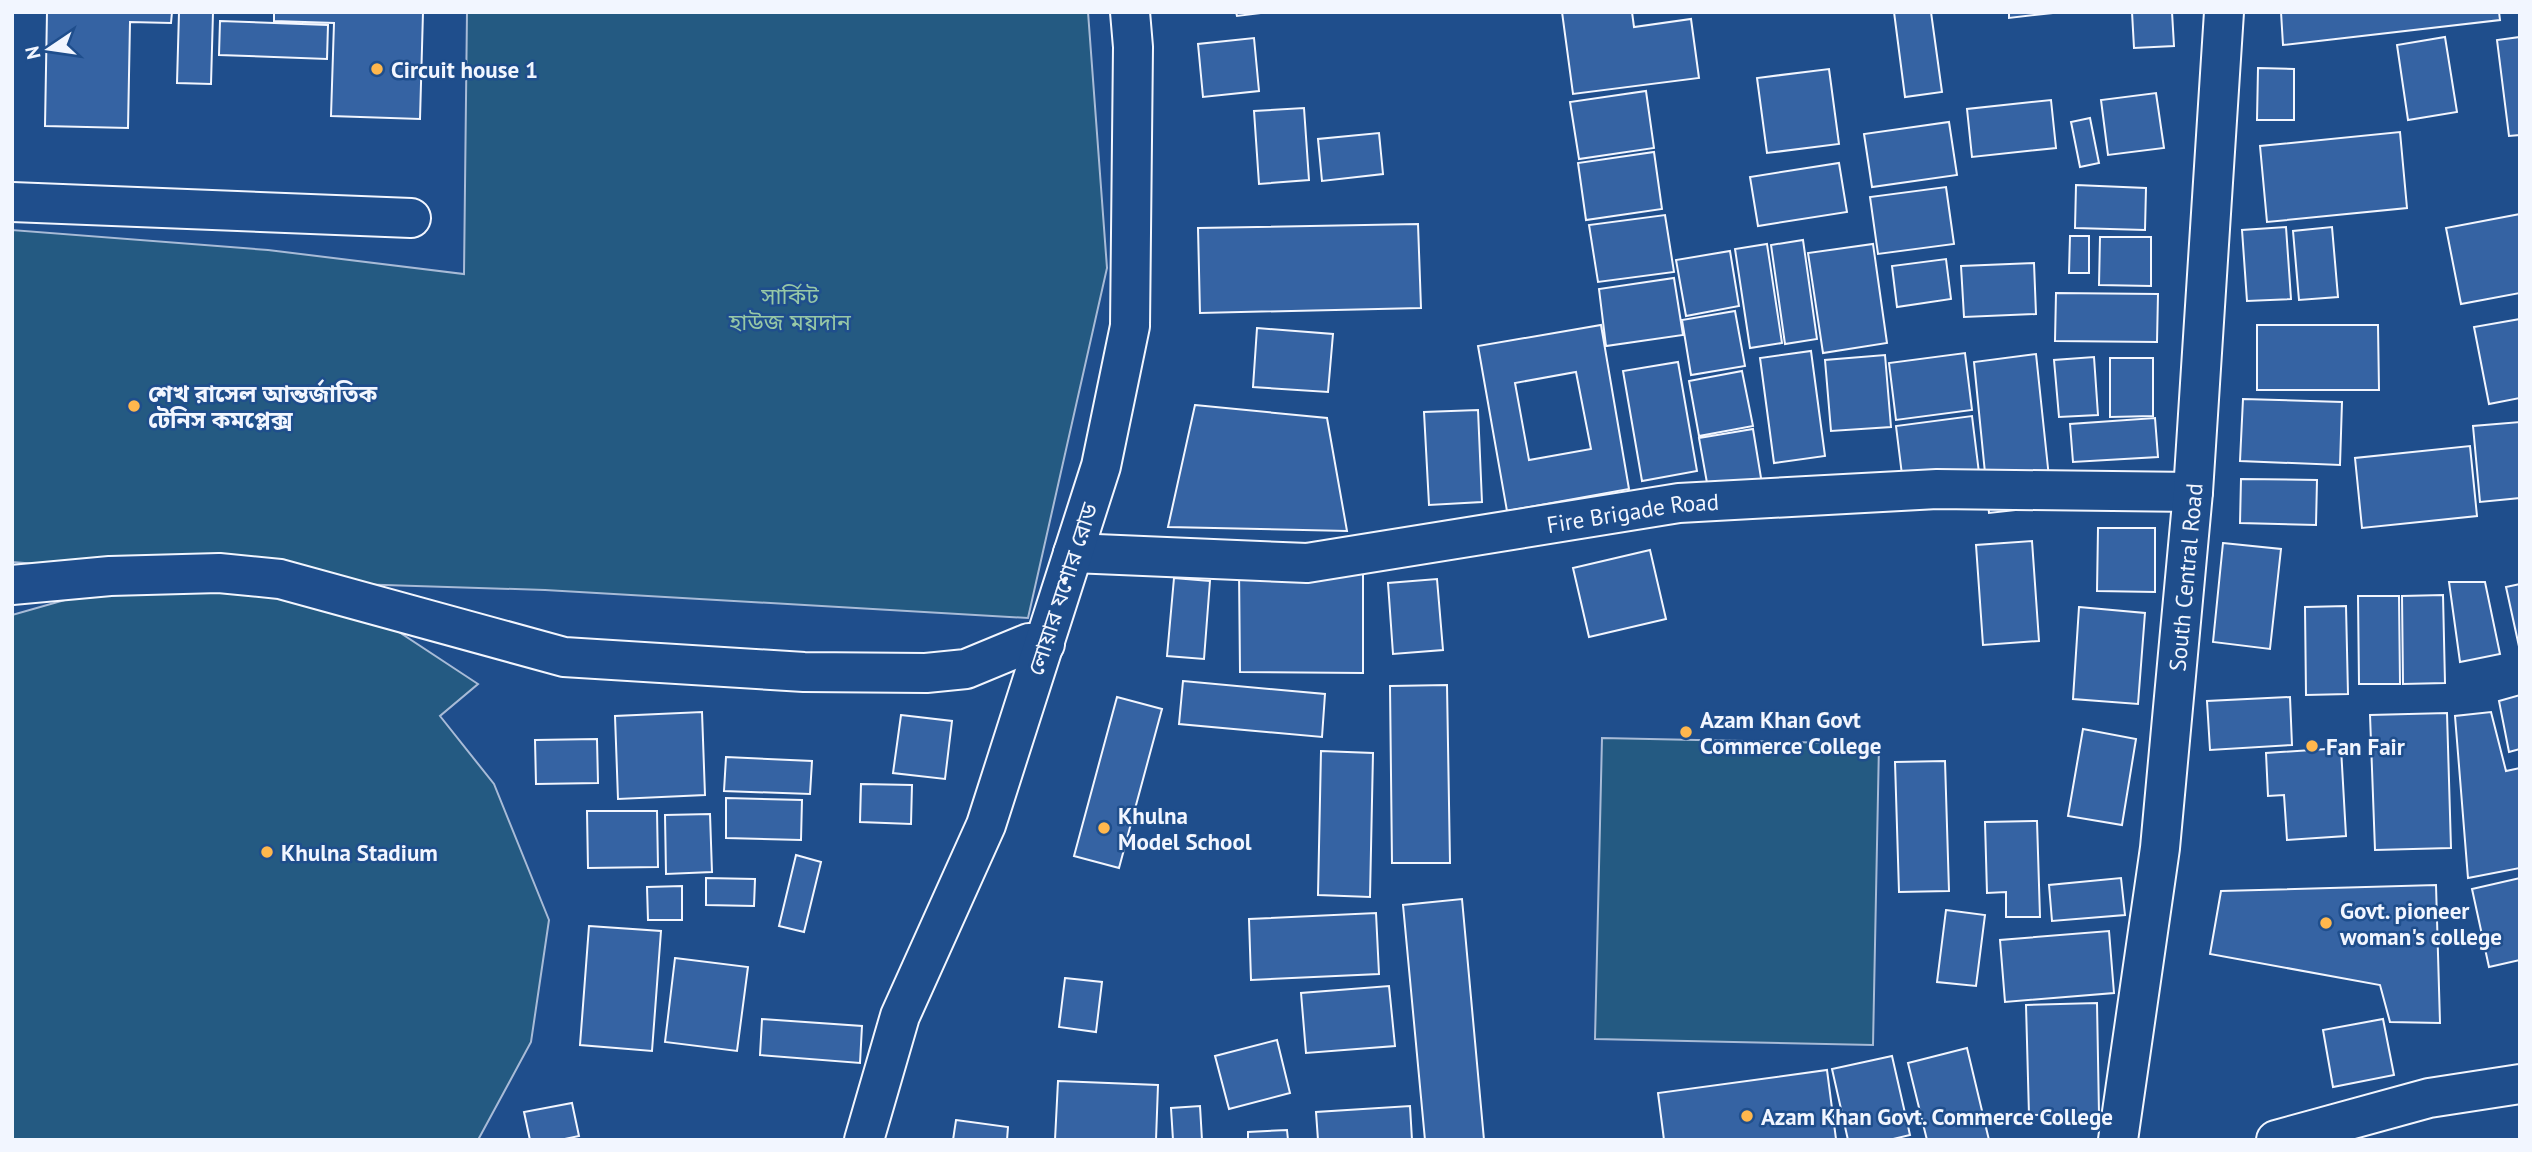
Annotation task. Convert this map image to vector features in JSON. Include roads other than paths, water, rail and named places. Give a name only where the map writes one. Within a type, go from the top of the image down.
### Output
[{"type":"street","name":"লোয়ার যশোর রোড","points":[[864,1140],[900,1016],[986,825],[1101,466],[1130,326],[1133,47],[1130,12]]},
{"type":"street","name":"South Central Road","points":[[2118,1140],[2160,848],[2193,492],[2224,12]]},
{"type":"street","points":[[12,202],[411,218]]},
{"type":"street","name":"Fire Brigade Road","points":[[1073,553],[1307,563],[1679,503],[1937,489],[2193,492]]},
{"type":"street","points":[[12,585],[110,576],[219,572],[280,579],[564,656],[804,672],[926,673],[966,669],[1029,643],[1045,644]]},
{"type":"street","points":[[2276,1140],[2430,1098],[2520,1084]]},
{"type":"place","name":"Circuit house 1","points":[[377,69]]},
{"type":"place","name":"শেখ রাসেল আন্তর্জাতিক টেনিস কমপ্লেক্স","points":[[134,406]]},
{"type":"place","name":"Azam Khan Govt Commerce College","points":[[1686,732]]},
{"type":"place","name":"Fan Fair","points":[[2312,746]]},
{"type":"place","name":"Khulna Model School","points":[[1104,828]]},
{"type":"place","name":"Khulna Stadium","points":[[267,852]]},
{"type":"place","name":"Govt. pioneer woman's college","points":[[2326,923]]},
{"type":"place","name":"Azam Khan Govt. Commerce College","points":[[1747,1116]]},
{"type":"park label","name":"সার্কিট হাউজ ময়দান","points":[[790,308]]}]
